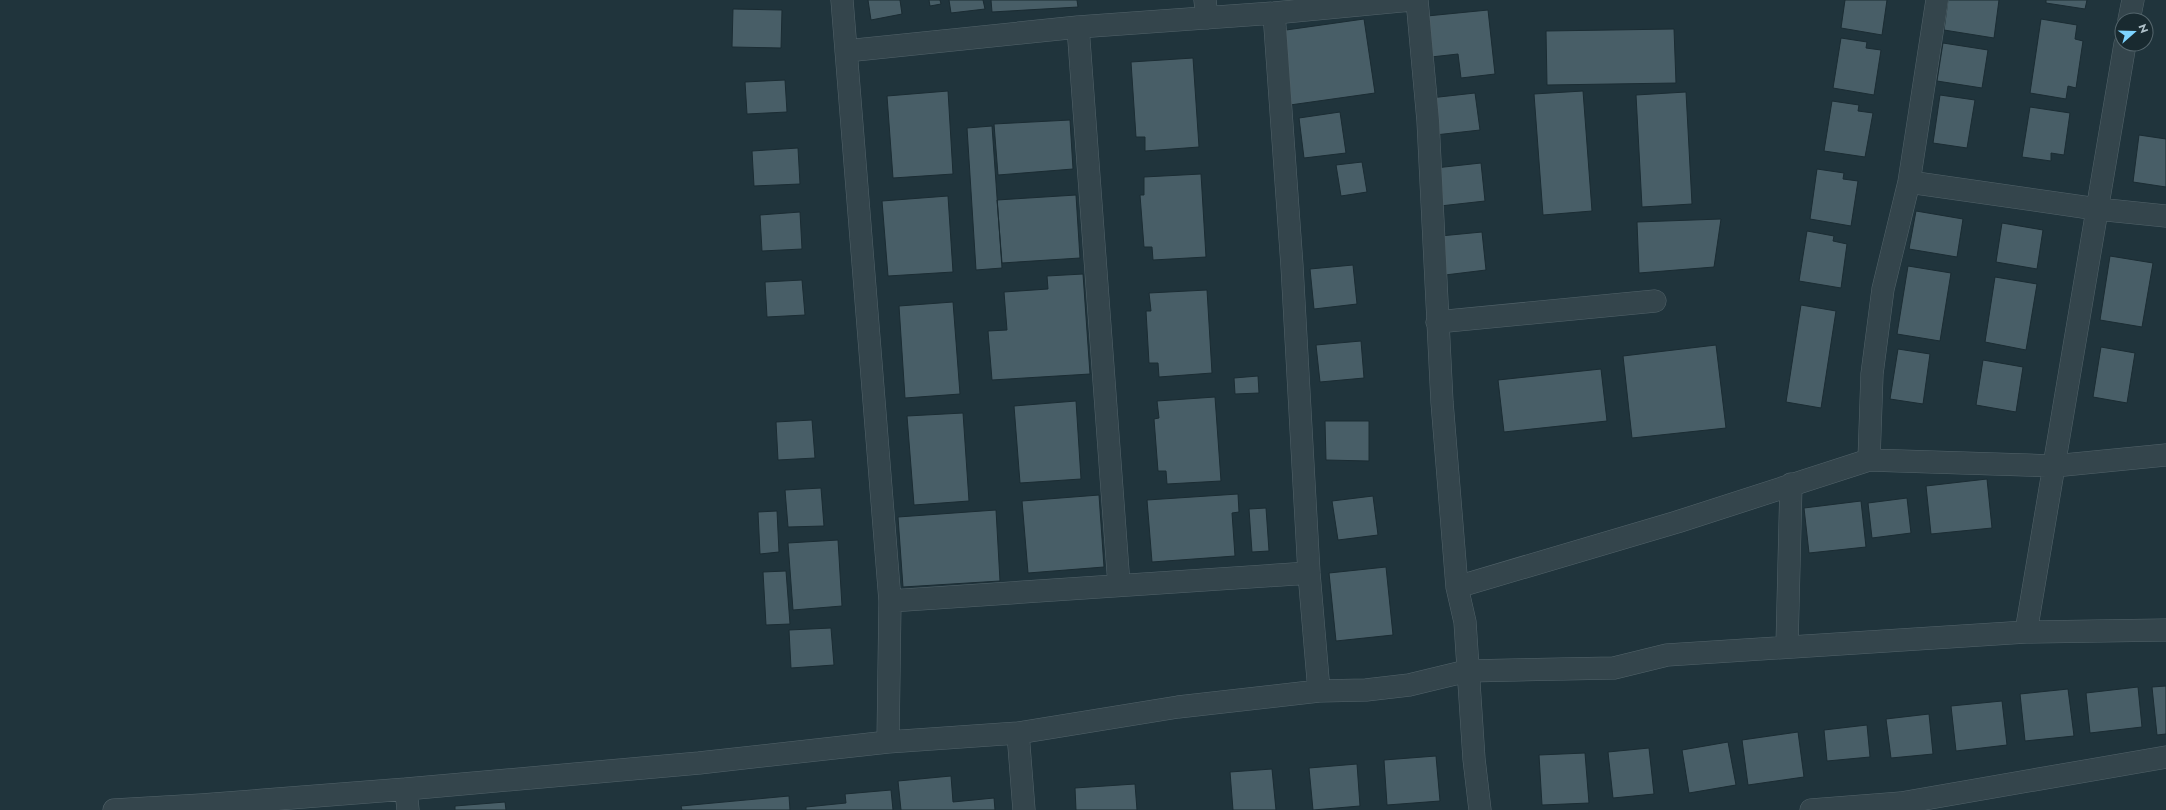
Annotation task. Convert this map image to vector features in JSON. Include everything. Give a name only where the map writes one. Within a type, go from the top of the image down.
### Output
[{"type":"street","points":[[842,0],[890,600],[888,742]]},
{"type":"street","points":[[846,51],[1078,27],[1206,9],[1274,13],[1411,0]]},
{"type":"street","points":[[1417,0],[1428,121],[1437,322],[1458,587],[1465,622],[1480,810]]},
{"type":"street","points":[[1870,460],[1872,374],[1883,289],[1909,182],[1937,0]]},
{"type":"street","points":[[2131,12],[2133,0]]},
{"type":"street","points":[[1274,13],[1292,266],[1309,573],[1319,691]]},
{"type":"street","points":[[1078,27],[1119,585]]},
{"type":"street","points":[[2026,632],[2124,52]]},
{"type":"street","points":[[1909,182],[2097,209],[2166,216]]},
{"type":"street","points":[[1437,322],[1655,300]]},
{"type":"street","points":[[1458,587],[1677,522],[1791,484],[1870,460],[2054,466],[2166,455]]},
{"type":"street","points":[[1787,646],[1791,484]]},
{"type":"street","points":[[890,600],[1309,573]]},
{"type":"street","points":[[114,810],[407,800],[699,763],[888,742],[1018,732],[1178,707],[1319,691],[1366,690],[1409,685],[1468,671],[1614,668],[1666,655],[1787,646],[2026,632],[2166,630]]},
{"type":"street","points":[[1018,732],[1024,810]]},
{"type":"street","points":[[1811,810],[1901,807],[2166,757]]},
{"type":"building","points":[[868,0],[900,0],[902,14],[871,20]]},
{"type":"building","points":[[929,0],[940,0],[941,4],[930,6]]},
{"type":"building","points":[[949,0],[983,0],[985,9],[951,13]]},
{"type":"building","points":[[991,0],[1077,0],[1078,7],[992,12]]},
{"type":"building","points":[[1845,0],[1887,0],[1882,35],[1841,28]]},
{"type":"building","points":[[1948,0],[1999,0],[1994,38],[1944,30]]},
{"type":"building","points":[[2046,0],[2087,0],[2085,9],[2046,3]]},
{"type":"building","points":[[733,9],[782,10],[781,48],[732,47]]},
{"type":"building","points":[[1488,10],[1495,74],[1461,78],[1458,54],[1431,57],[1427,16]]},
{"type":"building","points":[[1364,19],[1375,93],[1290,105],[1279,31]]},
{"type":"building","points":[[2041,19],[2077,25],[2075,39],[2083,41],[2076,88],[2068,86],[2066,99],[2030,93]]},
{"type":"building","points":[[1674,29],[1676,83],[1547,85],[1546,31]]},
{"type":"building","points":[[1841,38],[1867,42],[1866,48],[1881,50],[1874,95],[1833,88]]},
{"type":"building","points":[[1943,43],[1988,50],[1982,88],[1937,81]]},
{"type":"building","points":[[1193,58],[1199,147],[1145,151],[1145,137],[1136,137],[1131,62]]},
{"type":"building","points":[[785,80],[787,112],[747,114],[745,82]]},
{"type":"building","points":[[948,91],[953,174],[893,178],[887,96]]},
{"type":"building","points":[[1583,91],[1592,211],[1543,215],[1534,94]]},
{"type":"building","points":[[1686,92],[1692,204],[1642,207],[1636,95]]},
{"type":"building","points":[[1475,93],[1480,130],[1435,135],[1430,98]]},
{"type":"building","points":[[1940,95],[1975,100],[1967,148],[1933,143]]},
{"type":"building","points":[[1832,101],[1859,105],[1858,111],[1873,113],[1865,157],[1824,151]]},
{"type":"building","points":[[2030,107],[2070,113],[2064,155],[2051,153],[2051,161],[2022,157]]},
{"type":"building","points":[[1340,112],[1346,153],[1304,158],[1299,118]]},
{"type":"building","points":[[1070,120],[1073,169],[998,175],[994,124]]},
{"type":"building","points":[[992,126],[1002,268],[976,270],[967,128]]},
{"type":"building","points":[[2139,135],[2166,139],[2166,187],[2133,182]]},
{"type":"building","points":[[798,148],[800,184],[754,186],[752,151]]},
{"type":"building","points":[[1362,162],[1367,192],[1341,196],[1336,165]]},
{"type":"building","points":[[1481,163],[1485,201],[1440,206],[1435,168]]},
{"type":"building","points":[[1817,169],[1844,173],[1843,179],[1858,181],[1851,226],[1810,219]]},
{"type":"building","points":[[1201,174],[1206,257],[1153,260],[1152,247],[1144,247],[1140,195],[1144,195],[1144,177]]},
{"type":"building","points":[[1076,195],[1080,258],[1002,263],[997,200]]},
{"type":"building","points":[[948,196],[953,272],[888,276],[882,201]]},
{"type":"building","points":[[1916,211],[1963,219],[1957,257],[1909,249]]},
{"type":"building","points":[[800,212],[802,249],[762,251],[760,215]]},
{"type":"building","points":[[1721,219],[1714,267],[1639,273],[1637,222]]},
{"type":"building","points":[[2002,223],[2043,230],[2037,269],[1996,262]]},
{"type":"building","points":[[1807,231],[1834,236],[1833,241],[1847,244],[1841,288],[1799,281]]},
{"type":"building","points":[[1482,232],[1486,270],[1445,275],[1440,236]]},
{"type":"building","points":[[2110,256],[2153,263],[2142,327],[2100,320]]},
{"type":"building","points":[[1353,265],[1357,304],[1314,309],[1310,269]]},
{"type":"building","points":[[1908,266],[1951,273],[1940,341],[1897,334]]},
{"type":"building","points":[[1083,274],[1090,374],[992,380],[988,331],[1007,330],[1004,292],[1048,289],[1047,276]]},
{"type":"building","points":[[1995,277],[2037,284],[2026,350],[1985,342]]},
{"type":"building","points":[[802,280],[805,315],[767,317],[765,282]]},
{"type":"building","points":[[1207,290],[1212,373],[1159,377],[1158,363],[1149,363],[1146,311],[1151,311],[1149,293]]},
{"type":"building","points":[[953,302],[960,394],[905,398],[899,306]]},
{"type":"building","points":[[1801,305],[1836,311],[1821,408],[1786,402]]},
{"type":"building","points":[[1361,341],[1364,378],[1320,382],[1316,345]]},
{"type":"building","points":[[1716,345],[1726,428],[1632,438],[1623,356]]},
{"type":"building","points":[[2101,347],[2135,353],[2127,403],[2093,397]]},
{"type":"building","points":[[1898,349],[1930,354],[1923,404],[1890,399]]},
{"type":"building","points":[[1983,360],[2023,367],[2016,412],[1976,405]]},
{"type":"building","points":[[1601,369],[1607,421],[1504,432],[1498,380]]},
{"type":"building","points":[[1258,376],[1259,393],[1235,394],[1234,378]]},
{"type":"building","points":[[1215,397],[1221,481],[1167,484],[1166,471],[1158,471],[1154,419],[1159,418],[1157,401]]},
{"type":"building","points":[[1076,401],[1081,479],[1020,483],[1014,406]]},
{"type":"building","points":[[963,413],[969,501],[914,505],[907,416]]},
{"type":"building","points":[[812,420],[815,458],[778,460],[776,422]]},
{"type":"building","points":[[1325,421],[1369,421],[1369,461],[1326,460]]},
{"type":"building","points":[[1987,479],[1992,528],[1931,534],[1926,486]]},
{"type":"building","points":[[821,488],[824,526],[788,527],[785,490]]},
{"type":"building","points":[[1238,494],[1239,512],[1232,513],[1235,556],[1152,562],[1147,500]]},
{"type":"building","points":[[1099,495],[1104,567],[1028,573],[1022,501]]},
{"type":"building","points":[[1373,496],[1378,535],[1338,540],[1332,501]]},
{"type":"building","points":[[1907,498],[1911,533],[1872,538],[1868,503]]},
{"type":"building","points":[[1861,501],[1866,547],[1809,553],[1804,508]]},
{"type":"building","points":[[1266,508],[1269,551],[1252,552],[1249,509]]},
{"type":"building","points":[[996,510],[1000,581],[903,587],[898,517]]},
{"type":"building","points":[[777,511],[779,552],[760,554],[758,512]]},
{"type":"building","points":[[838,540],[842,606],[793,610],[788,543]]},
{"type":"building","points":[[1386,567],[1393,635],[1336,641],[1329,573]]},
{"type":"building","points":[[786,571],[790,624],[766,625],[763,572]]},
{"type":"building","points":[[831,628],[834,665],[791,668],[789,630]]},
{"type":"building","points":[[2166,686],[2166,734],[2157,735],[2152,687]]},
{"type":"building","points":[[2138,687],[2142,727],[2090,733],[2086,693]]},
{"type":"building","points":[[2068,689],[2074,736],[2025,741],[2020,694]]},
{"type":"building","points":[[2002,701],[2007,745],[1956,751],[1951,706]]},
{"type":"building","points":[[1929,714],[1933,754],[1891,758],[1886,719]]},
{"type":"building","points":[[1867,725],[1870,757],[1827,761],[1824,730]]},
{"type":"building","points":[[1798,732],[1804,777],[1748,785],[1742,740]]},
{"type":"building","points":[[1728,742],[1736,785],[1689,793],[1682,750]]},
{"type":"building","points":[[1649,748],[1654,794],[1613,798],[1608,752]]},
{"type":"building","points":[[1585,753],[1589,803],[1542,805],[1539,755]]},
{"type":"building","points":[[1436,756],[1440,801],[1387,805],[1384,760]]},
{"type":"building","points":[[1357,764],[1360,806],[1313,810],[1309,768]]},
{"type":"building","points":[[1272,769],[1276,810],[1233,810],[1230,772]]},
{"type":"building","points":[[951,776],[953,802],[994,798],[995,810],[901,810],[898,781]]},
{"type":"building","points":[[1135,784],[1137,810],[1076,810],[1075,788]]},
{"type":"building","points":[[891,790],[893,810],[806,810],[806,807],[846,803],[845,794]]},
{"type":"building","points":[[789,796],[790,810],[682,810],[681,806]]},
{"type":"building","points":[[505,802],[506,810],[455,810],[455,806]]}]
